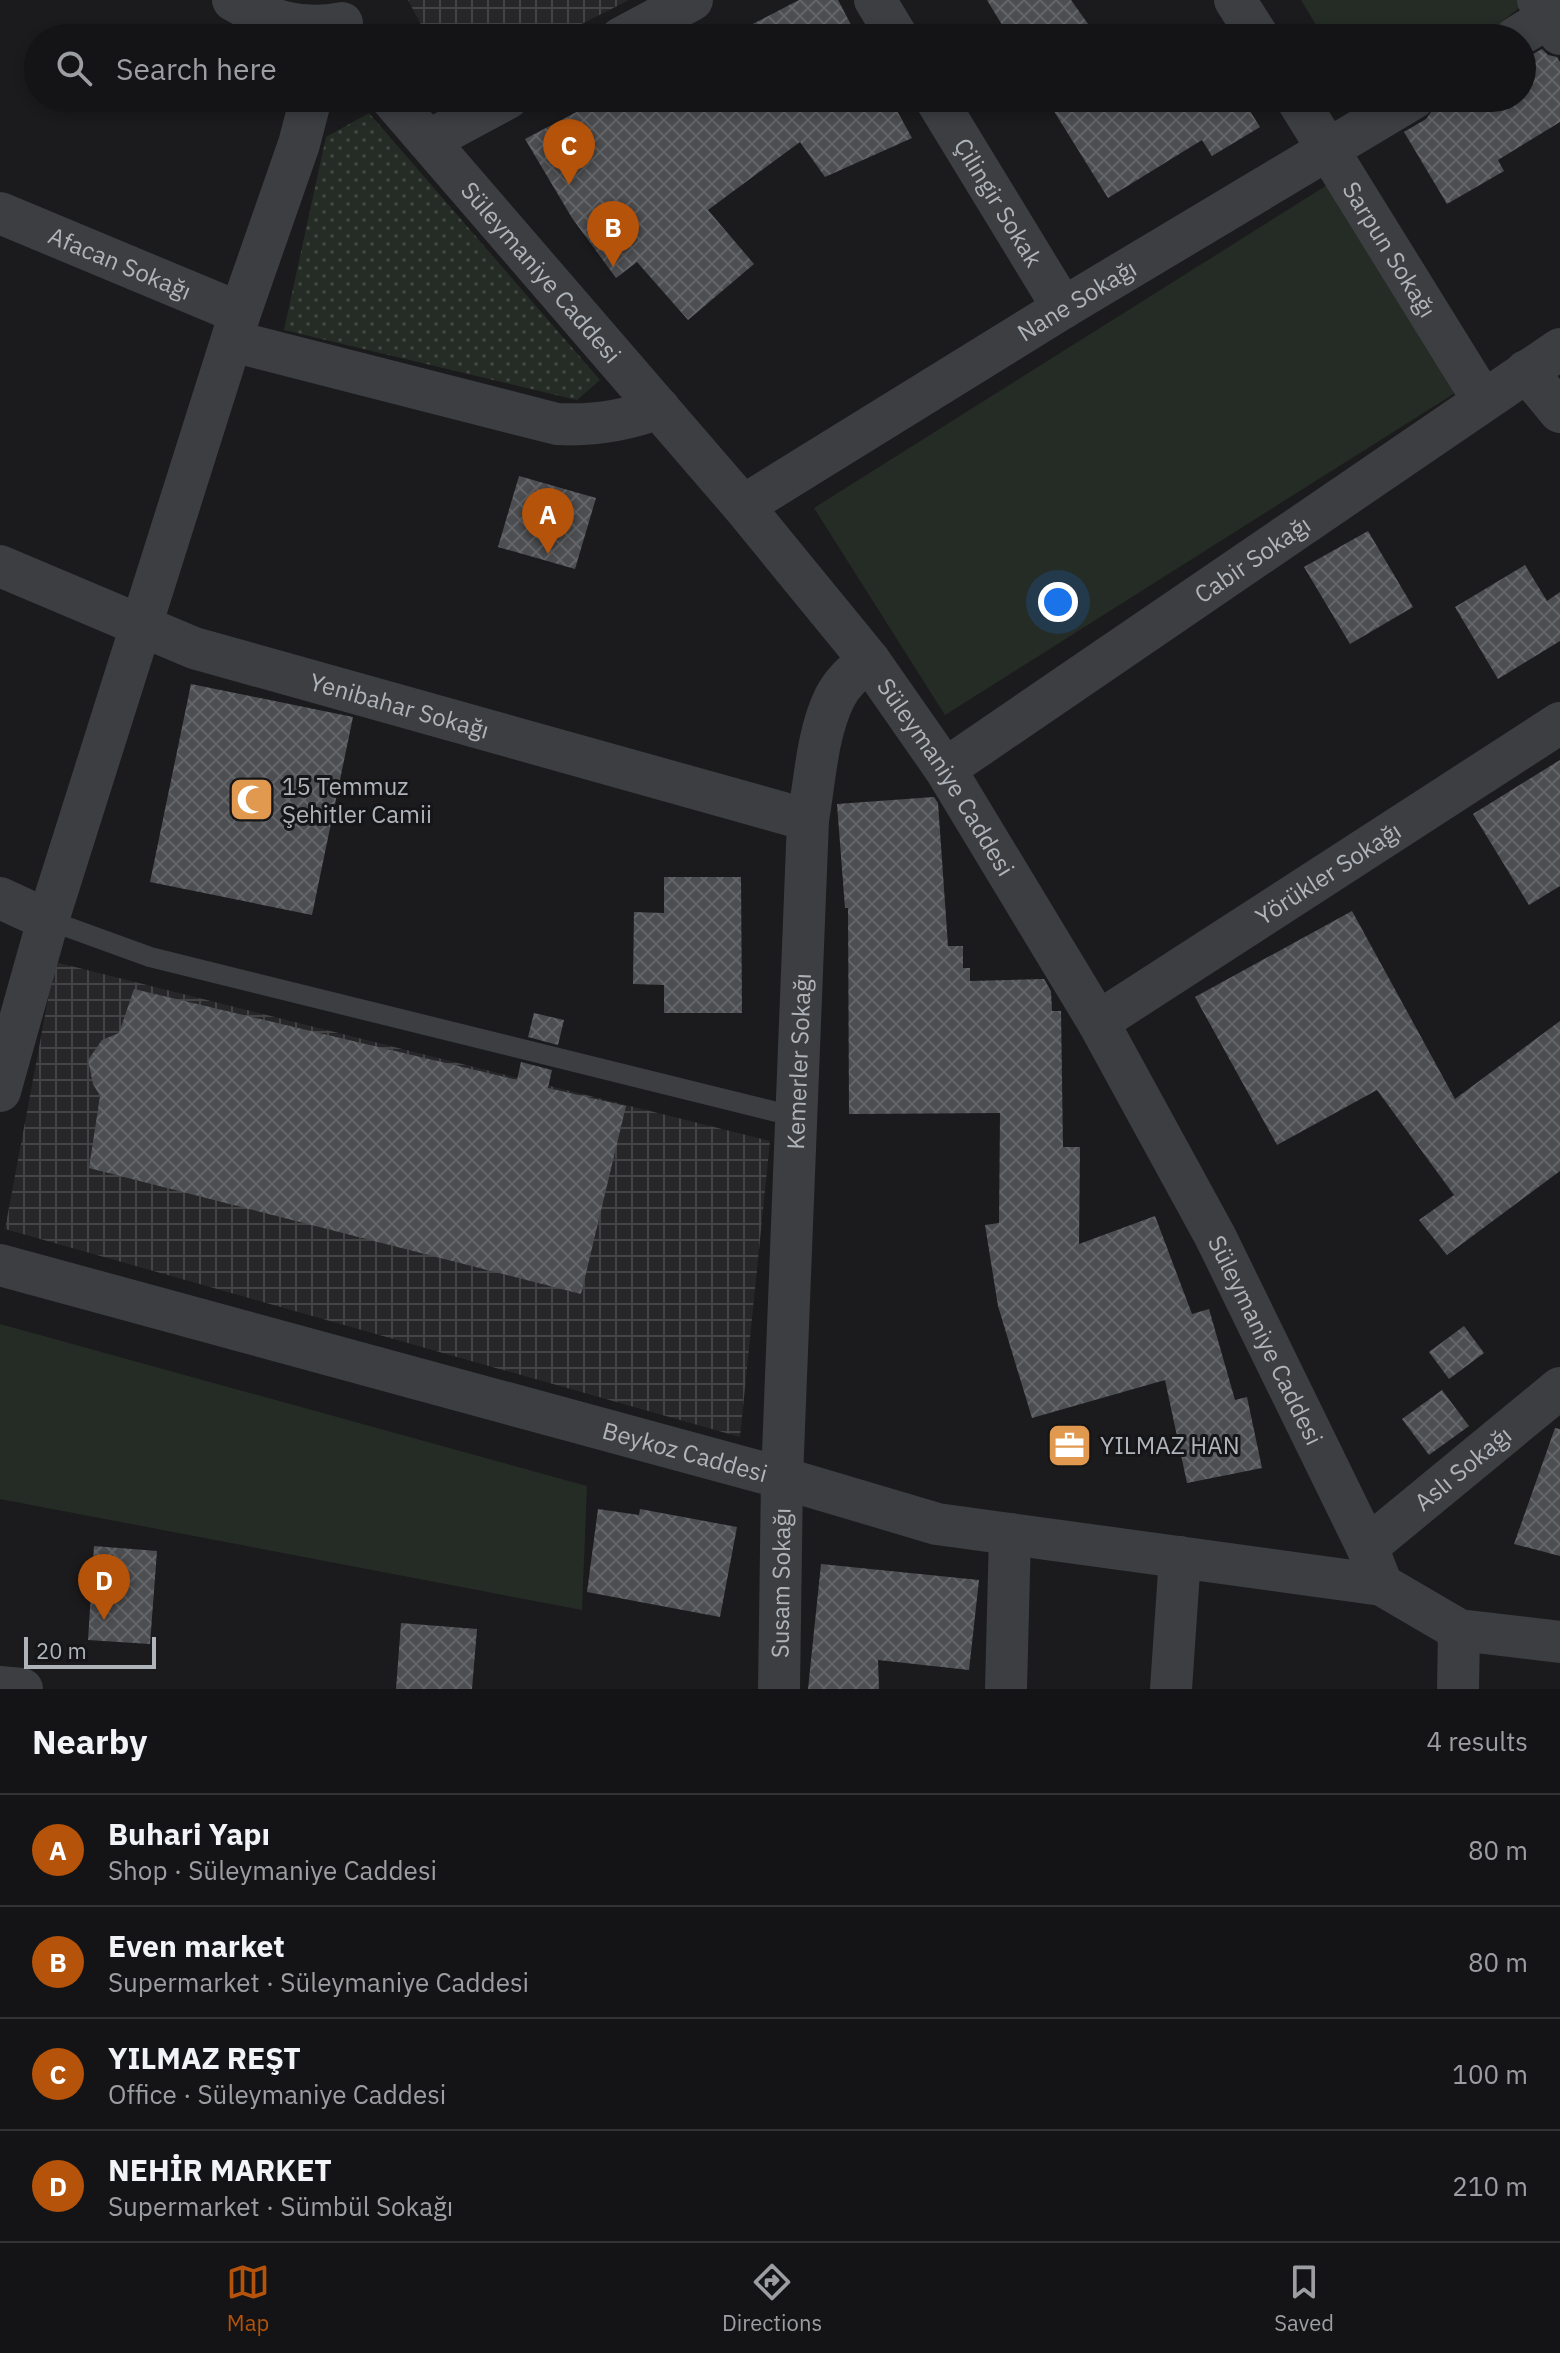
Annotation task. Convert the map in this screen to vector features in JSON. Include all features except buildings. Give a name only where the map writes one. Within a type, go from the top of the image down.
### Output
[{"type":"street","points":[[233,0],[276,22],[314,24]]},
{"type":"street","points":[[647,24],[692,0]]},
{"type":"street","points":[[875,0],[890,24]]},
{"type":"street","points":[[1235,0],[1250,24]]},
{"type":"street","points":[[0,1091],[48,920],[307,112]]},
{"type":"street","name":"Süleymaniye Caddesi","points":[[403,112],[743,506],[869,660],[945,769],[1098,1022],[1215,1236],[1374,1566]]},
{"type":"street","points":[[428,141],[482,112]]},
{"type":"street","name":"Çilingir Sokak","points":[[944,112],[1063,308]]},
{"type":"street","name":"Sarpun Sokağı","points":[[1305,112],[1483,400]]},
{"type":"street","name":"Nane Sokağı","points":[[743,506],[1063,308],[1390,112]]},
{"type":"street","name":"Afacan Sokağı","points":[[0,213],[236,327],[557,424],[584,426],[610,423],[659,408]]},
{"type":"street","points":[[1543,360],[1560,412]]},
{"type":"street","name":"Cabir Sokağı","points":[[945,769],[1543,360]]},
{"type":"street","name":"Yenibahar Sokağı","points":[[0,566],[194,648],[808,820]]},
{"type":"street","name":"Kemerler Sokağı","points":[[782,1478],[808,820],[826,718],[836,695],[849,677],[869,660]]},
{"type":"street","name":"Yörükler Sokağı","points":[[1098,1022],[1560,723]]},
{"type":"street","points":[[0,898],[48,920]]},
{"type":"street","name":"Beykoz Caddesi","points":[[0,1265],[782,1478],[937,1524],[1180,1557],[1374,1566],[1459,1630],[1560,1642]]},
{"type":"street","name":"Aslı Sokağı","points":[[1374,1566],[1560,1388]]},
{"type":"street","name":"Susam Sokağı","points":[[779,1689],[782,1478]]},
{"type":"street","points":[[1006,1689],[1010,1534]]},
{"type":"street","points":[[1171,1689],[1180,1557]]},
{"type":"street","points":[[1458,1689],[1459,1630]]},
{"type":"street","points":[[0,1687],[22,1689]]},
{"type":"lane","points":[[48,920],[150,957],[797,1117]]},
{"type":"shaded area","points":[[408,0],[629,0],[582,24],[421,24]]},
{"type":"shaded area","points":[[1301,0],[1529,0],[1499,24],[1316,24]]},
{"type":"shaded area","points":[[369,113],[600,380],[577,400],[284,330],[326,137]]},
{"type":"shaded area","points":[[1332,182],[1463,388],[945,715],[814,508]]},
{"type":"shaded area","points":[[55,962],[770,1141],[740,1437],[5,1229]]},
{"type":"shaded area","points":[[0,1324],[587,1486],[582,1610],[0,1499]]},
{"type":"place","name":"YILMAZ REŞT","points":[[569,185]]},
{"type":"place","name":"Even market","points":[[613,267]]},
{"type":"place","name":"Buhari Yapı","points":[[548,554]]},
{"type":"place","name":"15 Temmuz Şehitler Camii","points":[[251,800]]},
{"type":"place","name":"YILMAZ HAN","points":[[1069,1445]]},
{"type":"place","name":"NEHİR MARKET","points":[[104,1620]]}]
